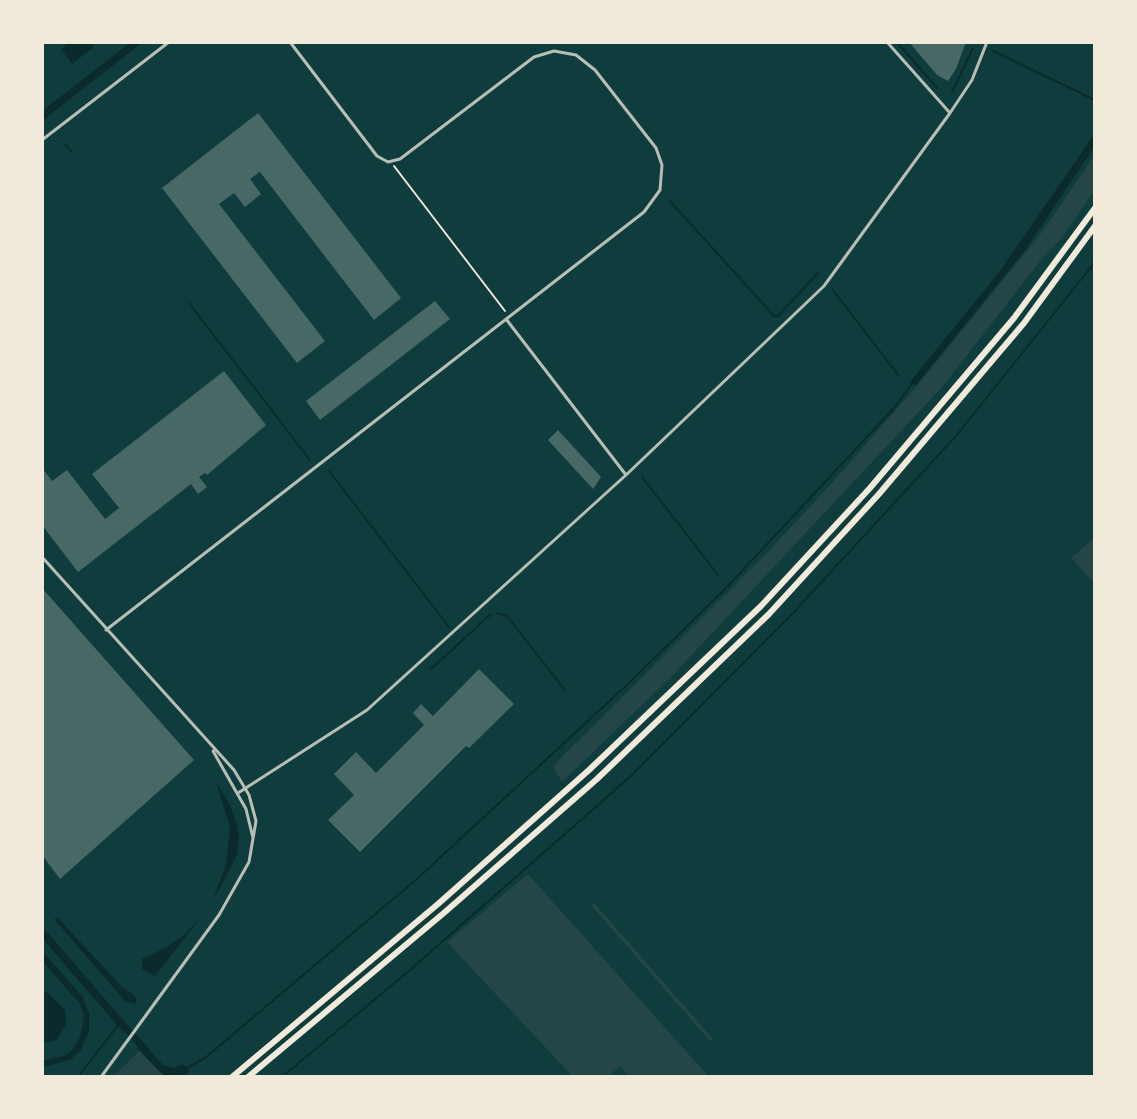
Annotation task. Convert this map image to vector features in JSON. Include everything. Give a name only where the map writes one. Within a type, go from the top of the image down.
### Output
[{"type":"highway","points":[[232,1077],[438,904],[577,781],[761,606],[870,488],[1014,318],[1095,208]]},
{"type":"highway","points":[[248,1077],[445,912],[597,779],[769,614],[879,494],[1013,336],[1095,226]]},
{"type":"street","points":[[42,140],[169,42]]},
{"type":"street","points":[[106,630],[653,202],[661,186],[662,165],[647,136],[591,65],[576,55],[554,51],[525,63],[400,159],[391,162],[377,156],[290,42]]},
{"type":"street","points":[[887,42],[950,113]]},
{"type":"street","points":[[238,793],[367,710],[626,475],[824,286],[950,113],[972,80],[987,42]]},
{"type":"street","points":[[506,319],[626,475]]},
{"type":"street","points":[[42,557],[234,770],[246,789],[256,821],[246,868],[219,915],[101,1077]]},
{"type":"street","points":[[211,748],[251,822],[253,843]]},
{"type":"path","points":[[391,162],[505,311]]},
{"type":"shaded area","points":[[70,42],[91,42],[94,47],[72,64],[61,49]]},
{"type":"shaded area","points":[[131,42],[143,42],[42,121],[42,111]]},
{"type":"shaded area","points":[[1095,133],[1095,146],[1026,249],[916,385],[909,383],[1000,271]]},
{"type":"shaded area","points":[[1095,155],[1095,189],[1062,238],[1044,256],[943,386],[673,675],[562,782],[553,766],[765,555],[833,482],[916,387],[1039,236]]},
{"type":"shaded area","points":[[1095,537],[1095,584],[1071,558]]},
{"type":"shaded area","points":[[216,782],[230,805],[239,838],[237,855],[213,901],[226,864],[230,827]]},
{"type":"shaded area","points":[[528,874],[709,1077],[630,1077],[620,1066],[608,1077],[573,1077],[447,942]]},
{"type":"shaded area","points":[[594,903],[713,1039],[712,1040],[592,906]]},
{"type":"shaded area","points":[[203,915],[155,976],[142,969],[142,959],[167,947]]},
{"type":"shaded area","points":[[58,918],[122,987],[133,994],[137,1000],[135,1004],[125,1001],[54,919]]},
{"type":"shaded area","points":[[42,926],[124,1021],[127,1026],[123,1032],[42,938]]},
{"type":"shaded area","points":[[42,951],[82,996],[89,1013],[89,1031],[81,1050],[70,1060],[42,1067],[42,1061],[66,1055],[73,1049],[80,1037],[84,1016],[80,1004],[44,963]]},
{"type":"shaded area","points":[[46,991],[65,1010],[66,1024],[57,1040],[42,1043],[42,993]]},
{"type":"shaded area","points":[[142,1042],[163,1065],[174,1068],[183,1064],[189,1071],[185,1077],[165,1077],[137,1048]]},
{"type":"shaded area","points":[[140,1050],[165,1077],[113,1077]]},
{"type":"building","points":[[909,42],[966,42],[948,81],[937,75]]},
{"type":"building","points":[[258,113],[401,298],[374,320],[260,172],[250,179],[261,194],[245,207],[234,193],[219,204],[325,341],[297,363],[162,188]]},
{"type":"building","points":[[435,301],[450,319],[320,420],[306,401]]},
{"type":"building","points":[[224,371],[266,425],[207,475],[205,473],[199,477],[207,487],[198,494],[191,484],[78,572],[42,525],[42,468],[52,481],[67,470],[105,519],[119,508],[92,474]]},
{"type":"building","points":[[558,430],[601,477],[593,489],[548,440]]},
{"type":"building","points":[[42,588],[194,760],[60,879],[42,855]]},
{"type":"building","points":[[479,669],[514,704],[469,748],[466,746],[360,852],[328,820],[354,795],[334,774],[356,752],[376,773],[424,725],[413,713],[421,704],[433,716]]},
{"type":"waterway","points":[[897,42],[937,88]]},
{"type":"waterway","points":[[952,92],[973,48]]},
{"type":"waterway","points":[[993,51],[1095,100]]},
{"type":"waterway","points":[[65,144],[72,152]]},
{"type":"waterway","points":[[669,200],[774,316],[778,316],[819,272]]},
{"type":"waterway","points":[[282,1077],[410,970],[632,775],[793,613],[956,436],[1095,262]]},
{"type":"waterway","points":[[832,289],[899,376]]},
{"type":"waterway","points":[[189,303],[310,460]]},
{"type":"waterway","points":[[185,1069],[205,1058],[418,878],[629,683],[727,587],[894,408],[912,384]]},
{"type":"waterway","points":[[329,471],[449,627]]},
{"type":"waterway","points":[[642,477],[718,575]]},
{"type":"waterway","points":[[497,613],[507,616],[564,689]]},
{"type":"waterway","points":[[431,669],[491,614]]},
{"type":"waterway","points":[[78,1077],[119,1024]]},
{"type":"waterway","points":[[122,1024],[146,1050]]}]
